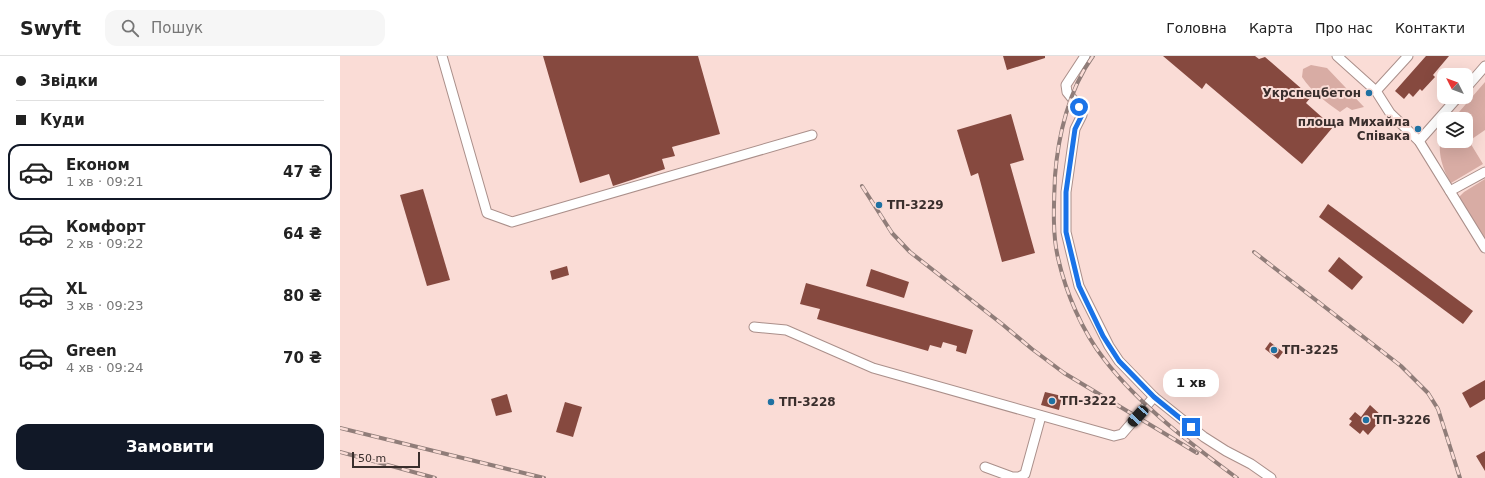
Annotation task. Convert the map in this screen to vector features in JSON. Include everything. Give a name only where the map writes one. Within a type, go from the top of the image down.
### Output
[{"type":"street","points":[[442,56],[488,212],[512,222],[812,135]]},
{"type":"street","points":[[1084,56],[1066,85],[1067,92],[1079,107],[1082,115],[1075,129],[1066,192],[1066,232],[1079,286],[1105,340],[1119,361],[1154,397],[1204,437],[1226,451],[1252,464],[1271,478]]},
{"type":"street","points":[[1337,56],[1376,91],[1390,113],[1419,141],[1485,248]]},
{"type":"street","points":[[1376,91],[1408,56]]},
{"type":"street","points":[[1473,80],[1485,66]]},
{"type":"street","points":[[1419,141],[1452,104]]},
{"type":"street","points":[[1450,191],[1485,172]]},
{"type":"street","points":[[754,327],[790,332],[873,368],[1114,436],[1122,434],[1154,397]]},
{"type":"street","points":[[985,467],[1012,477],[1019,477],[1025,474],[1041,416]]},
{"type":"shaded area","points":[[1311,65],[1327,68],[1364,107],[1352,110],[1347,107],[1340,112],[1324,100],[1302,77],[1303,69]]},
{"type":"shaded area","points":[[1485,82],[1485,130],[1473,138],[1473,112],[1459,112],[1466,104],[1473,104],[1473,96]]},
{"type":"shaded area","points":[[1440,148],[1473,148],[1483,164],[1451,183],[1442,164]]},
{"type":"shaded area","points":[[1485,179],[1485,239],[1459,197],[1464,192]]},
{"type":"building","points":[[543,56],[698,56],[720,134],[672,147],[675,156],[662,159],[665,169],[613,186],[609,174],[580,183]]},
{"type":"building","points":[[1003,56],[1045,56],[1045,58],[1007,70]]},
{"type":"building","points":[[1163,56],[1255,56],[1259,59],[1265,57],[1311,97],[1306,103],[1333,127],[1302,164],[1206,83],[1202,89]]},
{"type":"building","points":[[1426,56],[1449,56],[1439,68],[1437,68],[1433,75],[1435,77],[1422,91],[1420,89],[1413,97],[1409,93],[1404,99],[1395,91]]},
{"type":"building","points":[[1011,114],[1024,160],[1010,164],[1035,253],[1002,262],[978,173],[971,176],[957,130]]},
{"type":"building","points":[[423,189],[450,280],[427,286],[400,195]]},
{"type":"building","points":[[1328,204],[1473,311],[1463,324],[1319,217]]},
{"type":"building","points":[[1339,257],[1363,277],[1352,290],[1328,271]]},
{"type":"building","points":[[567,266],[569,275],[552,280],[550,271]]},
{"type":"building","points":[[871,269],[909,282],[904,298],[866,286]]},
{"type":"building","points":[[806,283],[973,330],[966,354],[956,351],[957,346],[943,342],[941,348],[930,345],[928,351],[817,319],[820,309],[800,304]]},
{"type":"building","name":"ТП-3225","points":[[1270,342],[1283,352],[1278,359],[1265,349]]},
{"type":"building","points":[[1485,380],[1485,399],[1470,408],[1462,393]]},
{"type":"building","name":"ТП-3222","points":[[1045,392],[1062,396],[1059,410],[1041,405]]},
{"type":"building","points":[[507,394],[512,412],[496,416],[491,399]]},
{"type":"building","points":[[565,402],[582,407],[573,437],[556,432]]},
{"type":"building","name":"ТП-3226","points":[[1370,405],[1383,417],[1368,435],[1363,430],[1360,434],[1349,425],[1352,421],[1349,419],[1355,412],[1361,417]]},
{"type":"building","points":[[1485,451],[1485,471],[1476,456]]},
{"type":"railway","points":[[1093,56],[1077,83],[1066,113],[1059,145],[1055,176],[1054,228],[1056,248],[1065,285],[1082,324],[1096,348],[1118,376],[1166,423],[1237,478]]},
{"type":"railway","points":[[862,186],[892,233],[910,252],[1064,373],[1197,453]]},
{"type":"railway","points":[[1254,252],[1401,366],[1428,393],[1438,409],[1460,478]]},
{"type":"railway","points":[[340,428],[544,478]]},
{"type":"railway","points":[[340,452],[435,478]]},
{"type":"place","name":"Укрспецбетон","points":[[1369,93]]},
{"type":"place","name":"площа Михайла Співака","points":[[1418,129]]},
{"type":"place","name":"ТП-3229","points":[[879,205]]},
{"type":"place","name":"ТП-3225","points":[[1274,350]]},
{"type":"place","name":"ТП-3222","points":[[1052,401]]},
{"type":"place","name":"ТП-3228","points":[[771,402]]},
{"type":"place","name":"ТП-3226","points":[[1366,420]]},
{"type":"route","points":[[1079,107],[1082,115],[1075,129],[1066,192],[1066,232],[1079,286],[1108,346],[1119,361],[1154,397],[1191,427]]}]
